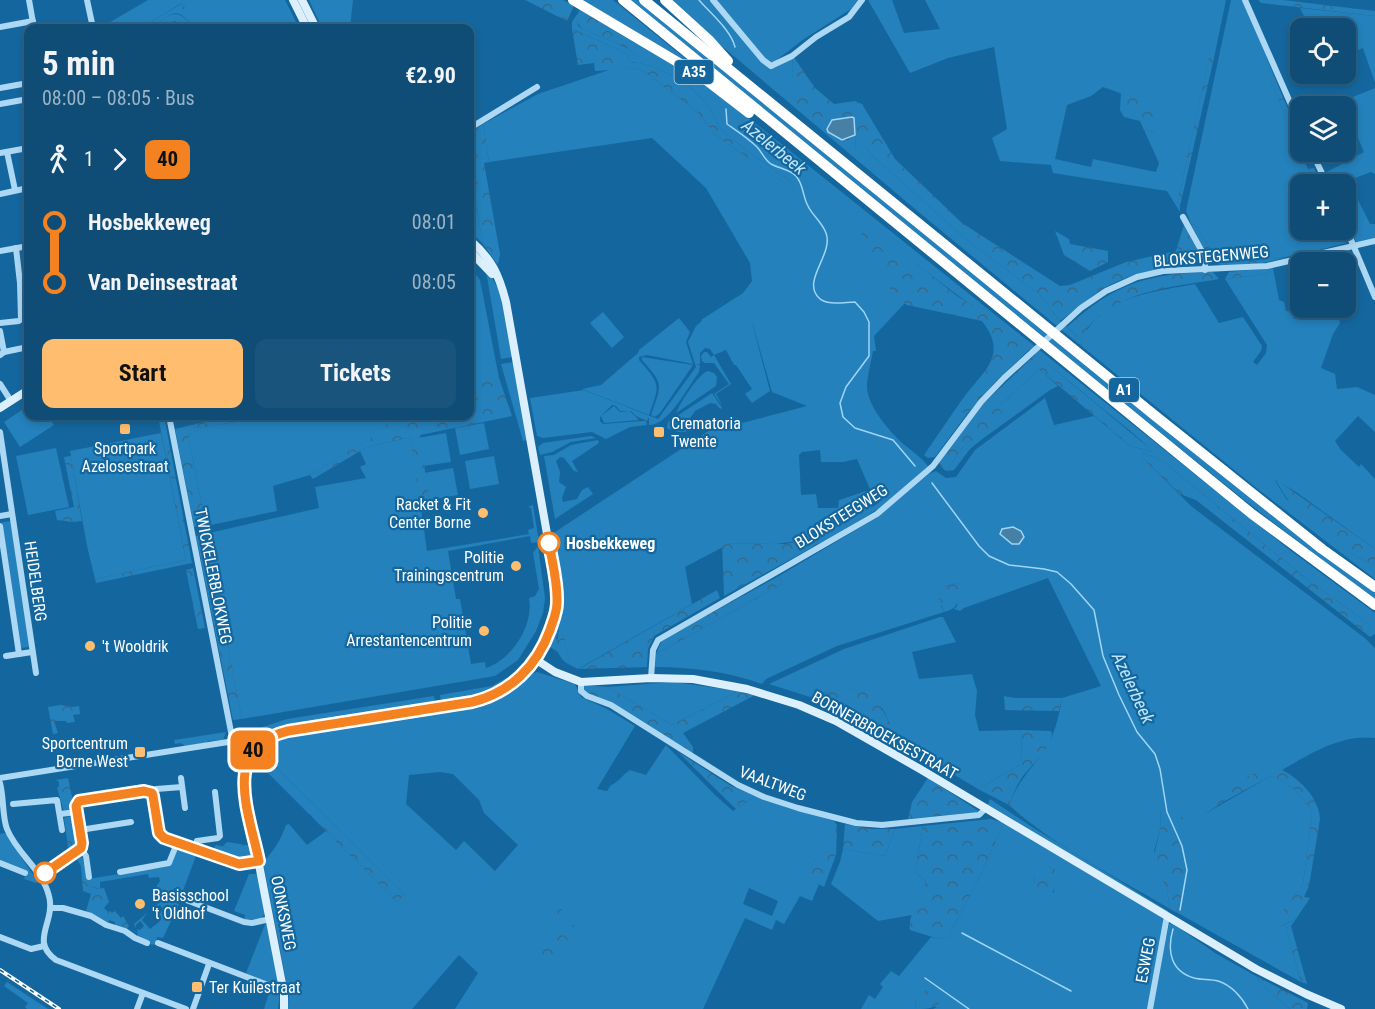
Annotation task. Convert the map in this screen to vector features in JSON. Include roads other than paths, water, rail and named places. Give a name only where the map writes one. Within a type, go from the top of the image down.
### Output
[{"type":"highway","name":"A35","points":[[573,0],[700,76],[784,141],[809,153]]},
{"type":"highway","name":"A1","points":[[623,0],[1244,507],[1375,605]]},
{"type":"highway","name":"A1","points":[[644,0],[1153,414],[1322,549],[1375,587]]},
{"type":"highway","name":"A35","points":[[665,0],[710,41],[751,86]]},
{"type":"main road","points":[[292,0],[305,24]]},
{"type":"main road","points":[[302,0],[314,24]]},
{"type":"main road","points":[[251,752],[271,736],[288,731],[488,698],[526,672],[544,646],[556,614],[557,596],[506,302],[499,276],[474,245]]},
{"type":"main road","points":[[474,255],[501,286]]},
{"type":"main road","points":[[0,408],[24,393]]},
{"type":"main road","name":"BORNERBROEKSESTRAAT","points":[[535,659],[555,672],[581,682],[651,678],[693,680],[747,689],[799,705],[836,721],[1277,981],[1341,1009]]},
{"type":"main road","name":"OONKSWEG","points":[[251,752],[245,767],[244,787],[284,994],[284,1009]]},
{"type":"street","points":[[29,0],[33,24]]},
{"type":"street","points":[[87,0],[92,24]]},
{"type":"street","points":[[712,0],[763,60],[771,66],[792,56],[816,37],[849,17],[862,0]]},
{"type":"street","points":[[1245,0],[1290,102]]},
{"type":"street","points":[[0,27],[33,21]]},
{"type":"street","points":[[0,88],[24,84]]},
{"type":"street","points":[[474,126],[537,87]]},
{"type":"street","points":[[0,104],[24,100]]},
{"type":"street","points":[[15,190],[4,153],[24,149]]},
{"type":"street","points":[[0,194],[24,189]]},
{"type":"street","points":[[1183,217],[1205,257],[1205,270]]},
{"type":"street","points":[[1350,240],[1375,297]]},
{"type":"street","name":"BLOKSTEGENWEG","points":[[1062,325],[1106,291],[1137,277],[1163,271],[1267,266],[1375,241]]},
{"type":"street","points":[[0,251],[24,247]]},
{"type":"street","points":[[0,323],[21,319],[16,248]]},
{"type":"street","name":"BLOKSTEEGWEG","points":[[651,678],[653,650],[658,640],[877,514],[892,503],[933,466],[981,402],[1062,325]]},
{"type":"street","points":[[0,331],[2,353],[24,348]]},
{"type":"street","points":[[0,384],[11,401]]},
{"type":"street","name":"TWICKELERBLOKWEG","points":[[170,420],[233,742]]},
{"type":"street","name":"HEIDELBERG","points":[[0,432],[36,673]]},
{"type":"street","points":[[0,516],[12,514]]},
{"type":"street","name":"HEIDELBERG","points":[[0,526],[19,654]]},
{"type":"street","points":[[6,656],[32,652]]},
{"type":"street","name":"VAALTWEG","points":[[581,682],[581,691],[587,696],[611,705],[720,776],[764,797],[798,808],[856,823],[882,825],[979,815],[986,808]]},
{"type":"street","points":[[0,778],[233,742],[251,752]]},
{"type":"street","points":[[181,778],[185,808]]},
{"type":"street","points":[[0,783],[3,830],[40,877],[49,896],[51,908],[44,932],[44,946],[47,952],[56,960],[186,1009]]},
{"type":"street","points":[[152,793],[156,789],[182,787]]},
{"type":"street","points":[[89,877],[86,856],[81,848],[77,803],[82,799],[144,791],[152,793]]},
{"type":"street","points":[[197,841],[219,838],[221,833],[214,792]]},
{"type":"street","points":[[152,793],[161,836],[239,864],[259,861]]},
{"type":"street","points":[[13,804],[55,799],[58,802],[62,830]]},
{"type":"street","points":[[60,814],[77,812]]},
{"type":"street","points":[[80,830],[131,822]]},
{"type":"street","points":[[205,853],[209,840]]},
{"type":"street","points":[[120,872],[170,862],[177,843]]},
{"type":"street","points":[[40,877],[81,848]]},
{"type":"street","points":[[0,863],[25,873]]},
{"type":"street","points":[[173,895],[244,922],[270,919]]},
{"type":"street","points":[[51,908],[63,908],[91,916],[147,943]]},
{"type":"street","name":"ESWEG","points":[[1150,1009],[1167,916]]},
{"type":"street","points":[[0,937],[31,949],[44,946]]},
{"type":"street","points":[[158,943],[268,985]]},
{"type":"street","points":[[193,1009],[209,964]]},
{"type":"street","points":[[137,1009],[143,993]]},
{"type":"waterway","name":"Azelerbeek","points":[[699,0],[725,28],[735,47]]},
{"type":"waterway","name":"Azelerbeek","points":[[726,109],[727,124],[754,144],[771,164],[796,176],[808,206],[826,233],[826,250],[815,276],[814,291],[819,298],[831,303],[855,302],[869,322],[869,356],[846,387],[840,403],[843,417],[855,428],[893,440],[915,466]]},
{"type":"waterway","name":"Azelerbeek","points":[[932,483],[989,556],[1009,565],[1057,572],[1094,610],[1103,656],[1119,695],[1137,732],[1155,754],[1160,769],[1167,812],[1182,846],[1187,870],[1180,910]]},
{"type":"waterway","name":"Azelerbeek","points":[[1173,929],[1170,945],[1175,965],[1186,975],[1218,981],[1232,988],[1248,1009]]},
{"type":"waterway","points":[[962,933],[1071,991]]},
{"type":"waterway","points":[[925,978],[969,1009]]},
{"type":"railway","points":[[0,970],[59,1009]]},
{"type":"place","name":"Sportpark Azelosestraat","points":[[125,429]]},
{"type":"place","name":"Crematoria Twente","points":[[659,432]]},
{"type":"place","name":"Racket & Fit Center Borne","points":[[483,513]]},
{"type":"place","name":"Hosbekkeweg","points":[[549,543]]},
{"type":"place","name":"Politie Trainingscentrum","points":[[516,566]]},
{"type":"place","name":"Politie Arrestantencentrum","points":[[484,631]]},
{"type":"place","name":"'t Wooldrik","points":[[90,646]]},
{"type":"place","name":"Sportcentrum Borne West","points":[[140,752]]},
{"type":"place","name":"Basisschool 't Oldhof","points":[[140,904]]},
{"type":"place","name":"Ter Kuilestraat","points":[[197,987]]}]
